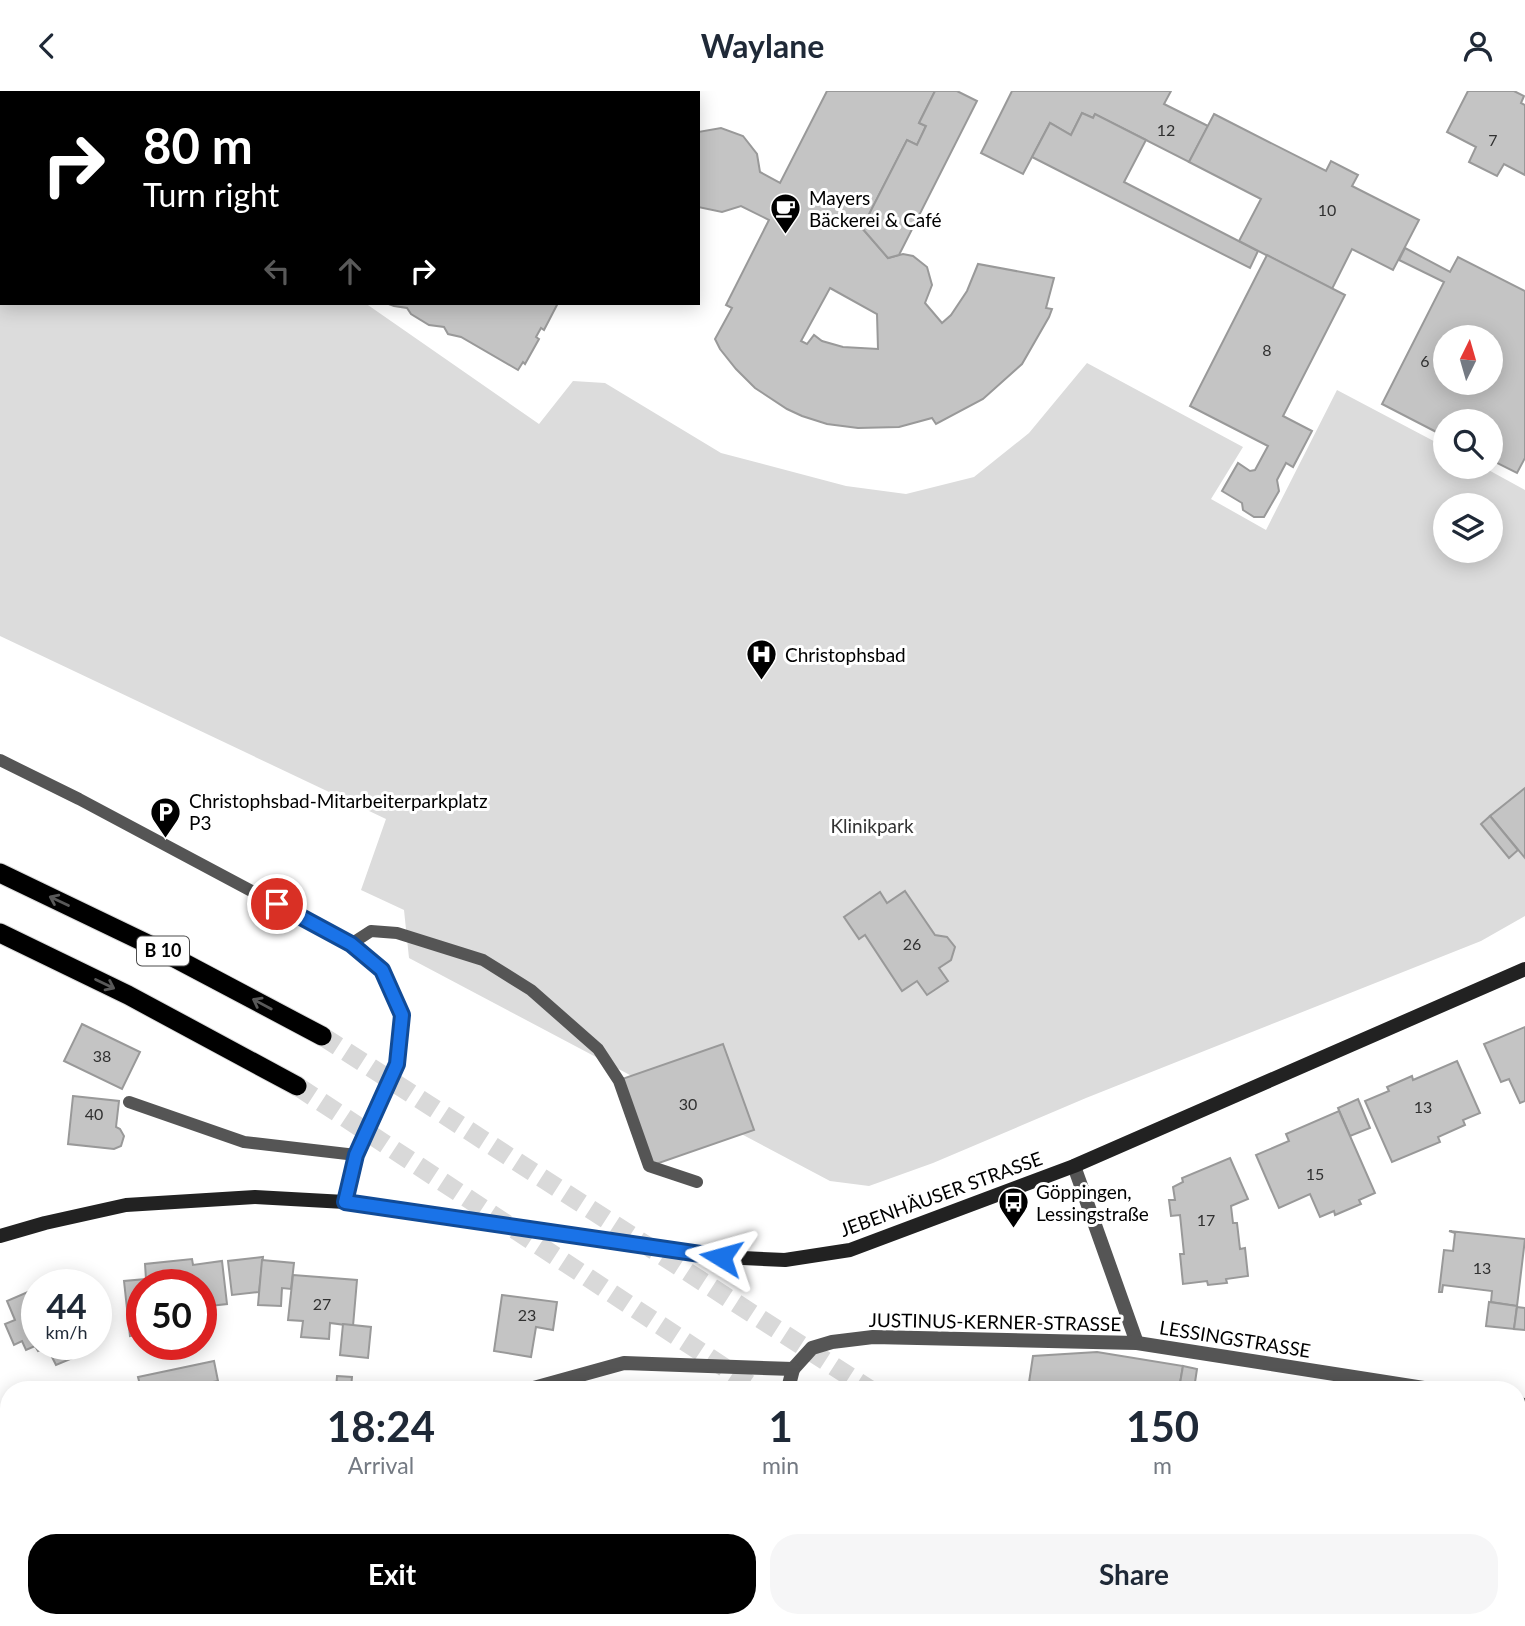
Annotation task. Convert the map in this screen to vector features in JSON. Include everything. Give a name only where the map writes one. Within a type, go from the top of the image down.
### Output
[{"type":"highway","name":"B 10","points":[[0,873],[152,946],[322,1036]]},
{"type":"highway","points":[[0,933],[128,995],[297,1086]]},
{"type":"main road","name":"JEBENHÄUSER STRASSE","points":[[0,1236],[126,1205],[255,1197],[345,1202],[721,1257],[785,1259],[850,1250],[1074,1166],[1525,969]]},
{"type":"street","name":"LESSINGSTRASSE","points":[[1074,1166],[1138,1343],[1379,1381]]},
{"type":"street","name":"JUSTINUS-KERNER-STRASSE","points":[[793,1369],[812,1348],[832,1342],[873,1337],[1138,1343]]},
{"type":"street","points":[[559,1381],[624,1363],[793,1369],[790,1381]]},
{"type":"lane","points":[[0,760],[351,944],[382,970],[402,1015],[397,1064],[356,1155],[345,1202]]},
{"type":"lane","points":[[351,944],[371,931],[397,933],[483,960],[531,990],[598,1049],[605,1059],[619,1080],[649,1166],[697,1182]]},
{"type":"lane","points":[[129,1102],[244,1142],[356,1155]]},
{"type":"green space","name":"Klinikpark","points":[[0,305],[368,305],[539,424],[573,381],[605,383],[721,453],[846,486],[906,494],[974,477],[1029,433],[1087,363],[1243,447],[1211,499],[1266,530],[1337,390],[1433,441],[1433,479],[1503,478],[1525,490],[1525,916],[1481,941],[1086,1098],[933,1163],[869,1186],[830,1181],[409,958],[404,910],[361,890],[386,819],[0,636]]},
{"type":"building","points":[[827,91],[935,91],[919,123],[926,126],[917,145],[907,140],[862,228],[888,258],[903,254],[913,256],[927,267],[932,285],[925,303],[942,323],[951,315],[967,291],[978,264],[1054,278],[1046,308],[1052,309],[1022,364],[983,399],[936,424],[932,418],[899,427],[858,428],[827,424],[787,409],[755,388],[736,369],[715,339],[732,308],[726,305],[769,220],[741,206],[722,212],[700,207],[700,132],[721,128],[743,136],[757,154],[760,172],[780,183]],"holes":[[[830,288],[877,314],[878,349],[843,347],[822,341],[814,335],[807,344],[801,341]]]},
{"type":"building","points":[[935,91],[957,91],[977,101],[899,255],[888,258],[862,228],[907,140],[917,145],[926,126],[919,123]]},
{"type":"building","points":[[1012,91],[1171,91],[1164,104],[1208,126],[1189,162],[1095,114],[1093,118],[1082,113],[1071,135],[1050,123],[1023,174],[981,153]]},
{"type":"building","points":[[1468,91],[1514,91],[1524,96],[1521,103],[1525,105],[1525,175],[1504,164],[1497,176],[1469,162],[1476,147],[1447,132]]},
{"type":"building","points":[[1082,113],[1093,118],[1095,114],[1146,140],[1124,182],[1258,251],[1250,268],[1032,157],[1050,123],[1071,135]]},
{"type":"building","points":[[1214,114],[1326,171],[1331,161],[1358,175],[1352,186],[1419,220],[1393,270],[1352,249],[1332,289],[1239,241],[1261,199],[1189,162]]},
{"type":"building","points":[[1405,248],[1450,272],[1458,257],[1525,291],[1525,458],[1517,473],[1503,466],[1503,409],[1433,409],[1433,430],[1382,404],[1444,282],[1399,260]]},
{"type":"building","points":[[1267,255],[1345,295],[1283,416],[1312,431],[1293,467],[1286,463],[1277,480],[1279,491],[1264,517],[1254,517],[1243,510],[1242,503],[1222,491],[1238,463],[1250,471],[1255,470],[1268,446],[1190,406]]},
{"type":"building","points":[[391,305],[557,305],[544,330],[541,328],[536,337],[539,339],[525,364],[523,362],[518,370],[461,337],[448,334],[444,327],[429,325],[411,314],[407,308]]},
{"type":"building","points":[[1525,788],[1525,858],[1490,816]]},
{"type":"building","points":[[1490,816],[1518,850],[1509,858],[1481,824]]},
{"type":"building","points":[[905,891],[935,935],[947,937],[955,947],[951,960],[939,968],[948,981],[927,995],[917,981],[902,991],[865,935],[859,939],[844,917],[880,892],[887,903]]},
{"type":"building","points":[[82,1024],[140,1052],[122,1089],[64,1061]]},
{"type":"building","points":[[1525,1027],[1525,1101],[1520,1103],[1509,1079],[1501,1082],[1484,1044]]},
{"type":"building","points":[[723,1044],[754,1130],[653,1165],[622,1079]]},
{"type":"building","points":[[1457,1061],[1480,1113],[1463,1120],[1465,1125],[1438,1137],[1440,1142],[1392,1162],[1365,1101],[1389,1091],[1387,1087],[1412,1076],[1413,1080]]},
{"type":"building","points":[[73,1096],[119,1101],[116,1127],[124,1136],[121,1146],[114,1149],[68,1144]]},
{"type":"building","points":[[1358,1099],[1370,1128],[1350,1136],[1338,1108]]},
{"type":"building","points":[[1339,1111],[1375,1193],[1359,1200],[1361,1204],[1335,1215],[1334,1211],[1320,1217],[1310,1194],[1279,1208],[1256,1155],[1289,1141],[1286,1134]]},
{"type":"building","points":[[1230,1158],[1248,1199],[1231,1206],[1233,1223],[1237,1223],[1240,1249],[1245,1248],[1248,1276],[1226,1279],[1227,1283],[1208,1285],[1207,1281],[1183,1284],[1180,1254],[1184,1254],[1180,1215],[1171,1216],[1169,1200],[1175,1200],[1173,1187],[1183,1182],[1182,1178]]},
{"type":"building","points":[[1449,1231],[1525,1239],[1517,1306],[1491,1302],[1492,1291],[1443,1285],[1442,1292],[1439,1292],[1444,1250],[1453,1251],[1455,1233]]},
{"type":"building","points":[[263,1257],[259,1292],[232,1295],[228,1261]]},
{"type":"building","points":[[192,1259],[193,1265],[222,1261],[227,1304],[217,1305],[217,1269],[145,1269],[145,1264]]},
{"type":"building","points":[[262,1260],[294,1263],[291,1289],[282,1288],[281,1306],[258,1305]]},
{"type":"building","points":[[293,1275],[357,1280],[353,1326],[330,1323],[329,1339],[301,1337],[303,1321],[288,1320]]},
{"type":"building","points":[[21,1295],[21,1342],[14,1345],[5,1324],[15,1320],[7,1301]]},
{"type":"building","points":[[502,1295],[557,1302],[553,1330],[536,1327],[531,1357],[494,1351]]},
{"type":"building","points":[[1489,1302],[1517,1306],[1514,1329],[1486,1326]]},
{"type":"building","points":[[1517,1307],[1525,1308],[1525,1330],[1514,1329]]},
{"type":"building","points":[[343,1324],[371,1327],[368,1358],[340,1355]]},
{"type":"building","points":[[1097,1352],[1183,1366],[1180,1381],[1029,1381],[1033,1356]]},
{"type":"building","points":[[54,1360],[68,1360],[56,1365]]},
{"type":"building","points":[[214,1361],[218,1381],[139,1381],[138,1377]]},
{"type":"building","points":[[1183,1366],[1197,1369],[1195,1381],[1180,1381]]},
{"type":"building","points":[[337,1376],[352,1377],[352,1381],[337,1381]]},
{"type":"tunnel","points":[[322,1036],[857,1381]]},
{"type":"tunnel","points":[[297,1086],[745,1381]]},
{"type":"place","name":"Mayers Bäckerei & Café","points":[[786,236]]},
{"type":"place","name":"Christophsbad","points":[[762,682]]},
{"type":"place","name":"Christophsbad-Mitarbeiterparkplatz P3","points":[[166,839]]},
{"type":"place","name":"Göppingen, Lessingstraße","points":[[1013,1230]]},
{"type":"route","points":[[277,904],[351,944],[382,970],[402,1015],[397,1064],[356,1155],[345,1202],[721,1257]]}]
